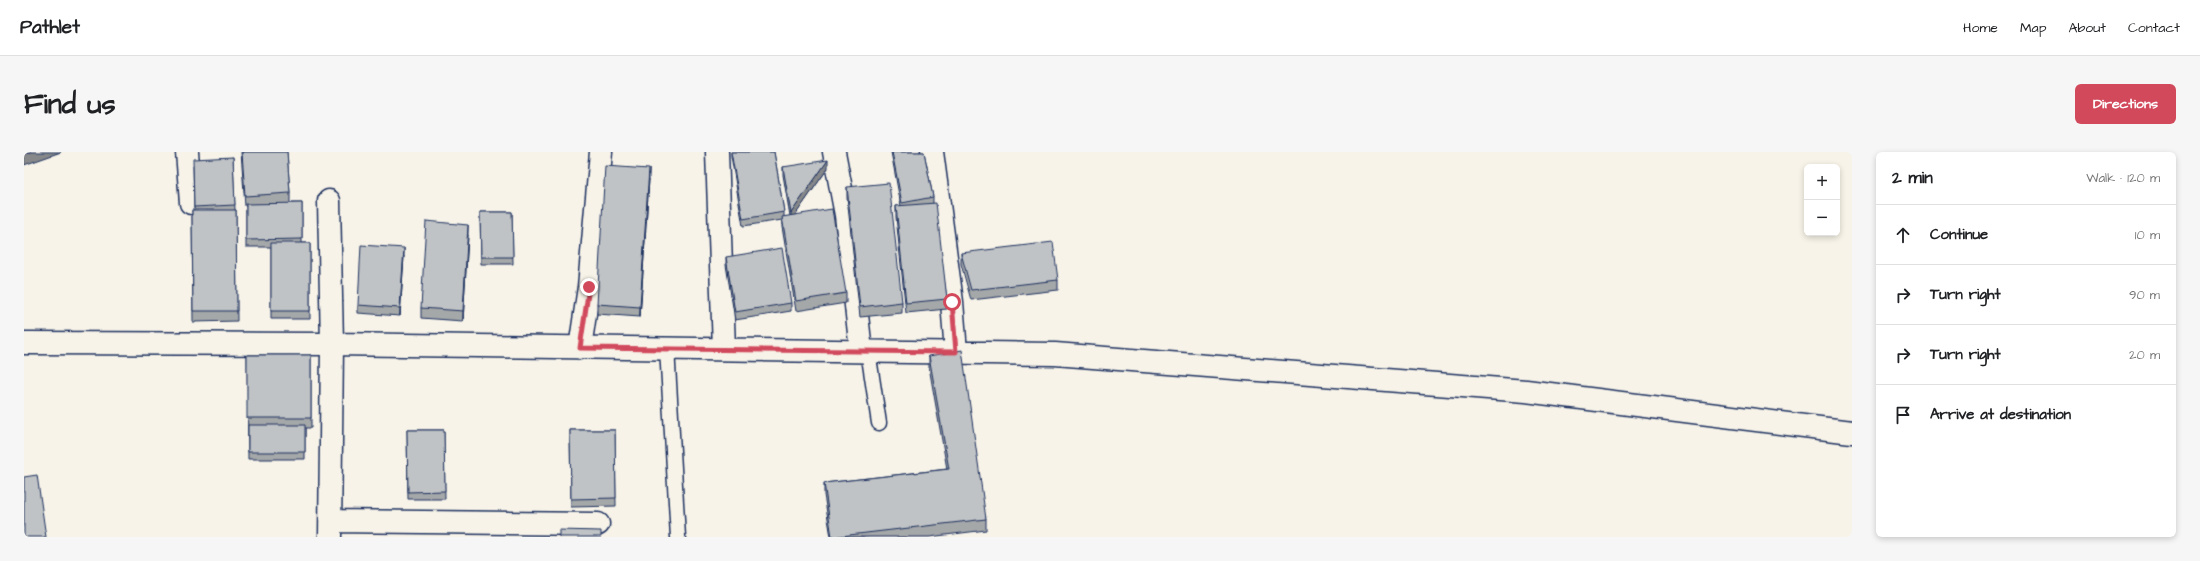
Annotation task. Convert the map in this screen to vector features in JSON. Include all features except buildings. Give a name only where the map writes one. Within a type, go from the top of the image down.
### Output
[{"type":"street","points":[[187,152],[192,203]]},
{"type":"street","points":[[580,348],[589,287],[601,152]]},
{"type":"street","points":[[718,152],[724,349]]},
{"type":"street","points":[[834,152],[846,215],[864,351]]},
{"type":"street","points":[[932,152],[952,302],[956,352]]},
{"type":"street","points":[[329,201],[332,344],[331,529],[598,524]]},
{"type":"street","points":[[24,343],[332,344],[1055,354],[1518,391],[1852,432]]},
{"type":"lane","points":[[667,348],[678,537]]},
{"type":"lane","points":[[864,351],[879,423]]},
{"type":"route","points":[[589,287],[580,348],[956,352],[952,302]]}]
